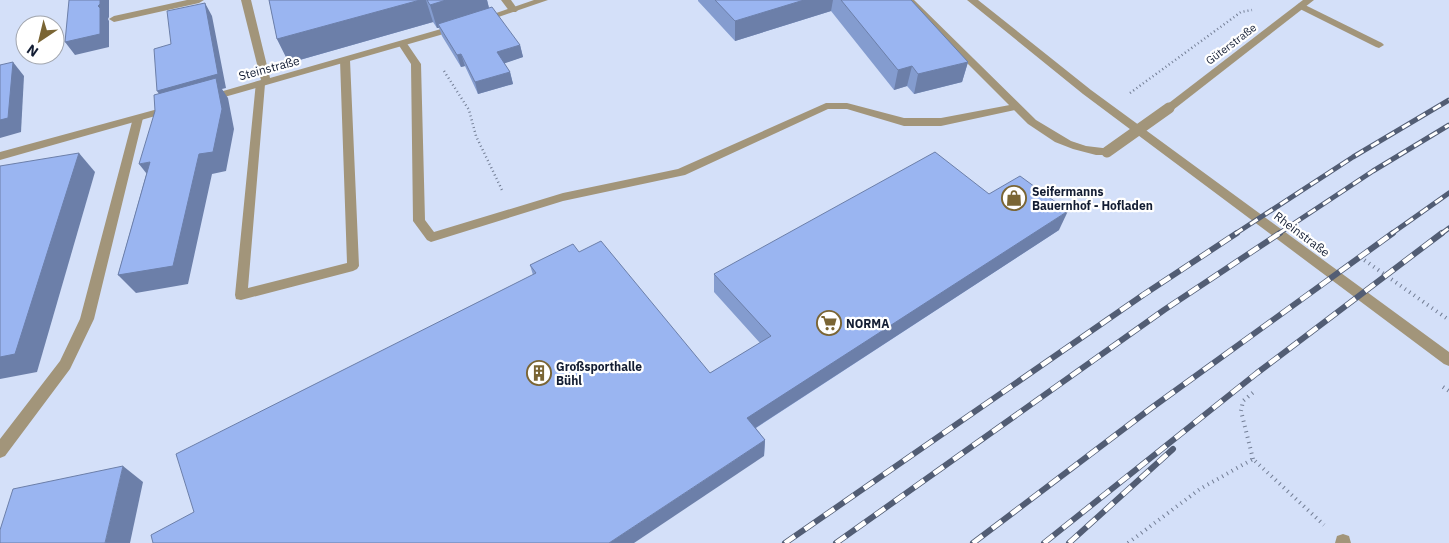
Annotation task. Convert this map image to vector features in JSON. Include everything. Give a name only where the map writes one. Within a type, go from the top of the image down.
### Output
[{"type":"street","points":[[114,19],[199,0]]},
{"type":"street","points":[[246,0],[263,83],[241,295],[353,266],[345,60]]},
{"type":"street","points":[[506,0],[512,10]]},
{"type":"street","name":"Steinstraße","points":[[204,100],[424,38],[543,0]]},
{"type":"street","points":[[908,0],[1015,107]]},
{"type":"street","name":"Rheinstraße","points":[[972,0],[1095,98],[1449,360]]},
{"type":"street","points":[[1305,3],[1379,45]]},
{"type":"street","name":"Güterstraße","points":[[1015,107],[1050,136],[1066,145],[1088,152],[1107,152],[1169,108],[1305,3]]},
{"type":"street","points":[[403,44],[416,64],[419,221],[432,237],[514,214],[563,197],[681,172],[826,106],[847,106],[904,122],[941,122],[1015,107]]},
{"type":"street","points":[[0,156],[175,107]]},
{"type":"street","points":[[0,450],[65,364],[87,319],[138,118]]},
{"type":"path","points":[[1130,94],[1241,12],[1254,10],[1283,19]]},
{"type":"path","points":[[424,38],[469,110],[476,136],[514,214]]},
{"type":"path","points":[[1430,307],[1449,320]]},
{"type":"path","points":[[1256,390],[1243,401],[1241,411],[1253,460],[1343,543]]},
{"type":"path","points":[[1128,543],[1200,490],[1253,460]]},
{"type":"building","points":[[69,0],[100,0],[98,6],[100,8],[100,34],[65,42]]},
{"type":"building","points":[[269,0],[420,0],[277,39]]},
{"type":"building","points":[[427,0],[446,0],[430,5]]},
{"type":"building","points":[[715,0],[804,0],[735,21]]},
{"type":"building","points":[[841,0],[911,0],[968,62],[918,74],[912,66],[898,70]]},
{"type":"building","points":[[205,3],[218,74],[157,91],[154,49],[171,44],[167,11]]},
{"type":"building","points":[[492,7],[520,45],[497,52],[510,72],[475,82],[461,54],[457,55],[438,24]]},
{"type":"building","points":[[13,62],[8,118],[0,120],[0,65]]},
{"type":"building","points":[[216,78],[222,109],[213,152],[199,154],[173,266],[118,275],[150,162],[139,164],[155,111],[154,95]]},
{"type":"building","name":"Großsporthalle Bühl","points":[[935,152],[989,194],[1020,176],[1068,211],[747,418],[765,440],[609,543],[153,543],[151,535],[194,512],[176,454],[536,273],[530,265],[573,244],[579,252],[601,241],[710,373],[771,336],[714,274]]},
{"type":"building","points":[[79,153],[15,354],[0,357],[0,166]]},
{"type":"building","points":[[123,466],[105,543],[0,543],[0,530],[13,489]]},
{"type":"railway","points":[[1235,234],[1353,157],[1449,100]]},
{"type":"railway","points":[[1278,234],[1373,171],[1449,125]]},
{"type":"railway","points":[[1391,234],[1449,193]]},
{"type":"railway","points":[[1441,234],[1449,228]]},
{"type":"railway","points":[[785,543],[1143,295],[1237,233]]},
{"type":"railway","points":[[836,543],[1164,310],[1280,233]]},
{"type":"railway","points":[[973,543],[1150,409],[1393,233]]},
{"type":"railway","points":[[1044,543],[1257,373],[1442,233]]},
{"type":"railway","points":[[1069,543],[1173,449]]},
{"type":"place","name":"Seifermanns Bauernhof - Hofladen","points":[[1014,198]]},
{"type":"place","name":"NORMA","points":[[829,323]]},
{"type":"place","name":"Großsporthalle Bühl","points":[[539,373]]}]
